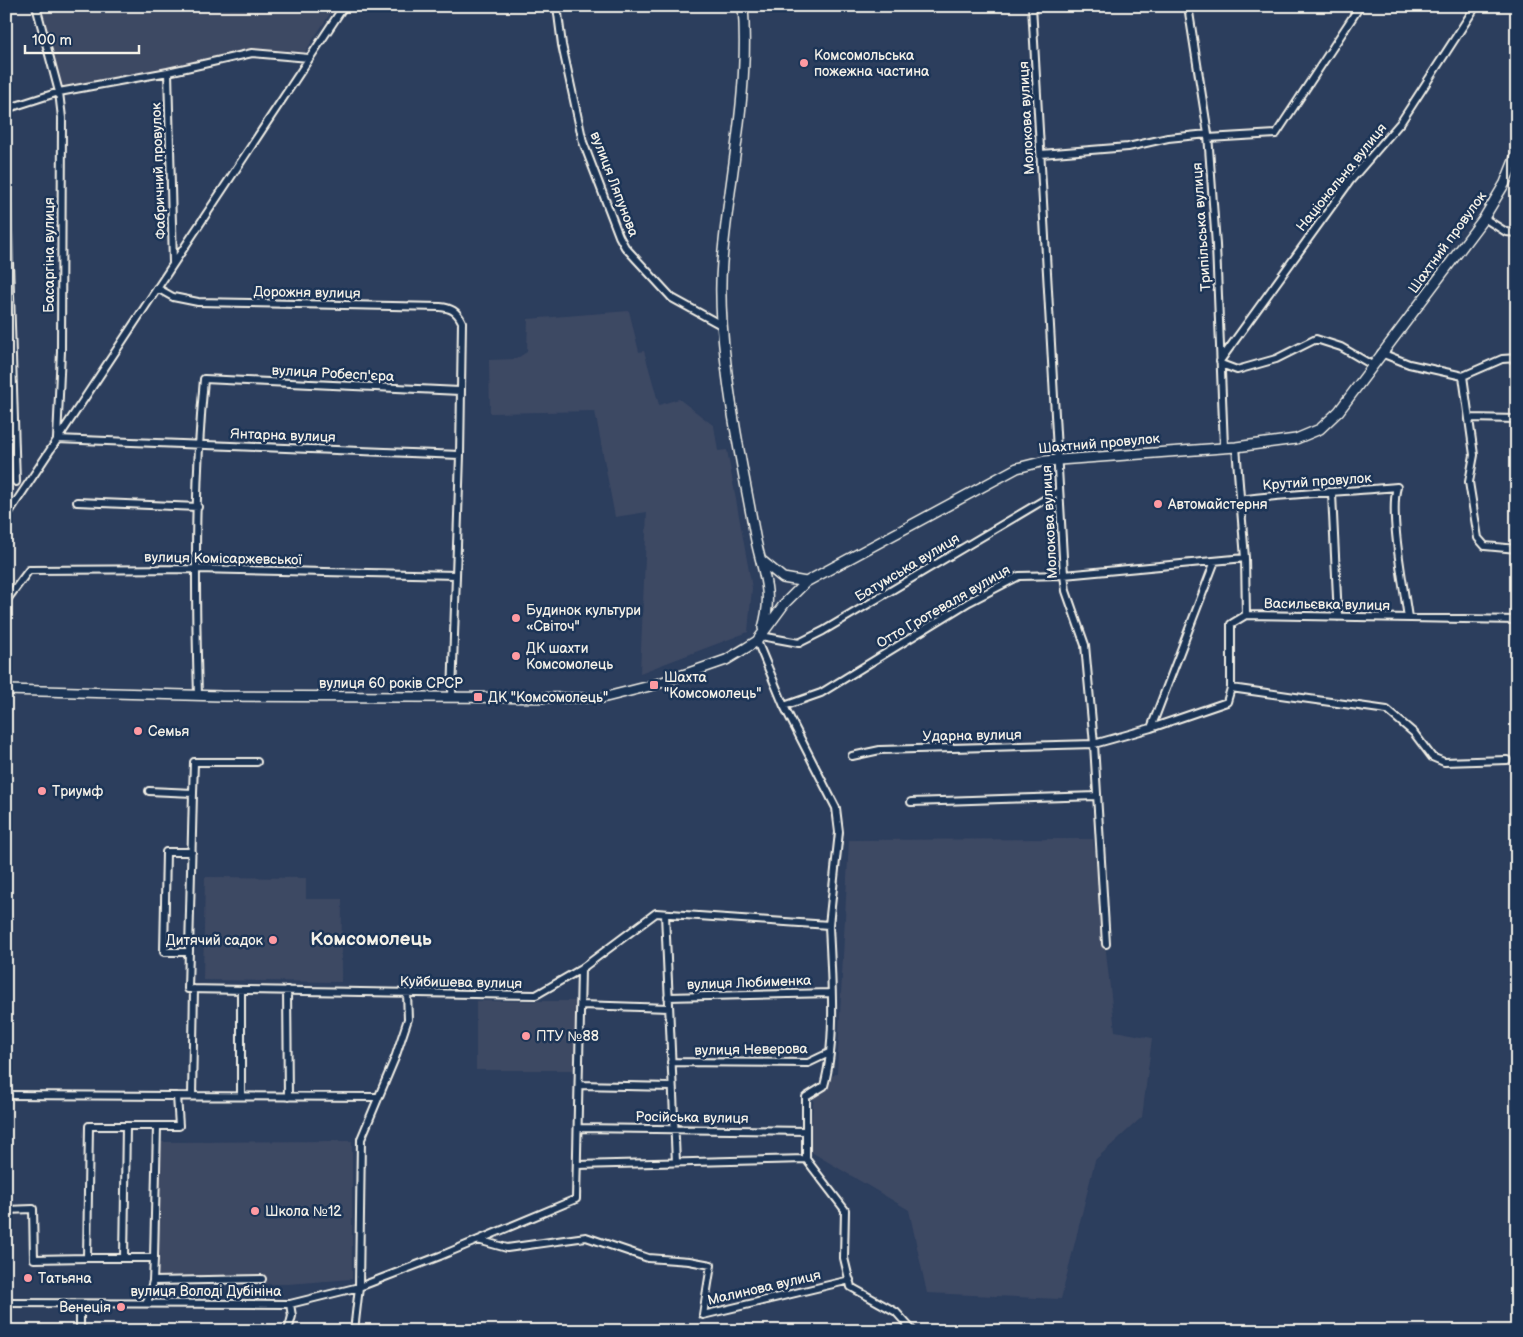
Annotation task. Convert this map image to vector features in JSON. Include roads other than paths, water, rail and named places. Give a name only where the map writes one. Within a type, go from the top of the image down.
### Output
[{"type":"street","name":"Басаргіна вулиця","points":[[36,6],[59,92],[62,118],[60,419],[57,439]]},
{"type":"street","points":[[6,517],[344,6]]},
{"type":"street","name":"вулиця Ляпунова","points":[[557,6],[562,45],[582,142],[619,236],[625,247],[672,298],[723,326]]},
{"type":"street","points":[[743,6],[745,29],[743,92],[722,263],[726,365],[736,437],[769,598],[759,638],[784,706],[836,808],[839,832],[829,925],[831,992],[829,1070],[824,1086],[806,1097],[806,1160],[845,1210],[844,1258],[851,1287],[896,1312],[913,1331]]},
{"type":"street","name":"Молокова вулиця","points":[[1032,6],[1064,575],[1066,591],[1085,645],[1094,744],[1106,944]]},
{"type":"street","name":"Трипільська вулиця","points":[[1188,6],[1208,136],[1216,245],[1224,447]]},
{"type":"street","points":[[1041,154],[1128,148],[1168,138],[1276,134],[1360,6]]},
{"type":"street","name":"Національна вулиця","points":[[1221,362],[1350,181],[1401,122],[1476,6]]},
{"type":"street","points":[[6,109],[59,92],[168,76],[252,53],[309,58]]},
{"type":"street","name":"Фабричний провулок","points":[[168,76],[174,263]]},
{"type":"street","name":"Шахтний провулок","points":[[759,638],[785,603],[806,582],[1002,474],[1030,463],[1236,447],[1296,439],[1320,429],[1339,411],[1381,352],[1484,218],[1505,183],[1517,153]]},
{"type":"street","points":[[6,168],[16,482]]},
{"type":"street","points":[[1484,218],[1506,232],[1517,233]]},
{"type":"street","name":"Дорожня вулиця","points":[[157,288],[173,297],[198,302],[440,307],[453,310],[458,314],[462,322],[460,391]]},
{"type":"street","points":[[1221,362],[1237,370],[1276,360],[1316,339],[1341,347],[1372,365]]},
{"type":"street","points":[[1381,352],[1423,368],[1463,376],[1502,359],[1517,358]]},
{"type":"street","points":[[1463,376],[1474,454],[1469,482],[1478,538],[1485,546],[1517,549]]},
{"type":"street","name":"вулиця Робесп'єра","points":[[198,445],[204,379],[460,391]]},
{"type":"street","points":[[452,696],[460,455],[460,391]]},
{"type":"street","points":[[1469,418],[1517,418]]},
{"type":"street","name":"Янтарна вулиця","points":[[57,439],[460,455]]},
{"type":"street","points":[[198,445],[198,695]]},
{"type":"street","name":"Васильєвка вулиця","points":[[1236,447],[1246,615],[1517,620]]},
{"type":"street","name":"Крутий провулок","points":[[1239,500],[1280,494],[1332,494],[1397,487],[1395,495],[1396,521],[1408,618]]},
{"type":"street","name":"Батумська вулиця","points":[[759,638],[799,643],[823,631],[1059,491]]},
{"type":"street","points":[[1332,494],[1338,617]]},
{"type":"street","points":[[77,502],[198,507]]},
{"type":"street","name":"Отто Гротеваля вулиця","points":[[784,706],[821,693],[1006,581],[1032,574],[1064,575],[1244,558]]},
{"type":"street","points":[[761,560],[784,578],[806,582]]},
{"type":"street","points":[[1151,728],[1215,561]]},
{"type":"street","name":"вулиця Комісаржевської","points":[[6,601],[29,570],[197,569],[456,575]]},
{"type":"street","points":[[1246,615],[1231,624],[1231,688],[1387,710],[1414,733],[1432,756],[1444,762],[1507,760]]},
{"type":"street","name":"вулиця 60 років СРСР","points":[[6,690],[198,695],[452,696],[585,700],[621,695],[726,660],[759,638]]},
{"type":"street","name":"Ударна вулиця","points":[[852,756],[880,750],[1094,744],[1151,728],[1227,702],[1231,688]]},
{"type":"street","points":[[192,1096],[189,952],[194,762],[257,762]]},
{"type":"street","points":[[149,791],[193,793]]},
{"type":"street","points":[[911,802],[1097,796]]},
{"type":"street","points":[[189,952],[164,952],[166,852],[192,852]]},
{"type":"street","name":"Куйбишева вулиця","points":[[191,989],[536,996],[581,969],[656,913],[829,925]]},
{"type":"street","points":[[665,914],[676,1162]]},
{"type":"street","points":[[359,1287],[478,1240],[576,1198],[581,969]]},
{"type":"street","points":[[241,990],[241,1096]]},
{"type":"street","points":[[287,990],[288,1097]]},
{"type":"street","name":"вулиця Любименка","points":[[668,997],[831,992]]},
{"type":"street","points":[[354,1331],[359,1287],[361,1139],[377,1097],[395,1058],[408,1019],[407,993]]},
{"type":"street","points":[[581,1005],[669,1008]]},
{"type":"street","name":"вулиця Неверова","points":[[671,1062],[808,1063],[829,1053]]},
{"type":"street","points":[[579,1085],[672,1087]]},
{"type":"street","points":[[6,1096],[377,1097]]},
{"type":"street","points":[[86,1258],[89,1126],[178,1126],[177,1096]]},
{"type":"street","points":[[124,1258],[126,1126]]},
{"type":"street","points":[[147,1303],[153,1281],[156,1126]]},
{"type":"street","name":"Російська вулиця","points":[[578,1128],[806,1131]]},
{"type":"street","points":[[577,1165],[806,1160]]},
{"type":"street","points":[[6,1210],[33,1209],[34,1259],[154,1258]]},
{"type":"street","name":"Малинова вулиця","points":[[478,1240],[507,1248],[586,1237],[648,1258],[711,1265],[703,1315],[850,1280]]},
{"type":"street","points":[[153,1281],[262,1279]]},
{"type":"street","name":"вулиця Володі Дубініна","points":[[6,1303],[290,1304],[359,1287]]},
{"type":"street","points":[[80,1304],[80,1331]]},
{"type":"street","points":[[288,1331],[292,1316],[290,1304]]},
{"type":"place","name":"Комсомольська пожежна частина","points":[[804,63]]},
{"type":"place","name":"Автомайстерня","points":[[1158,504]]},
{"type":"place","name":"Будинок культури «Світоч\"","points":[[516,618]]},
{"type":"place","name":"ДК шахти Комсомолець","points":[[516,656]]},
{"type":"place","name":"Шахта \"Комсомолець\"","points":[[654,685]]},
{"type":"place","name":"ДК \"Комсомолець\"","points":[[478,697]]},
{"type":"place","name":"Семья","points":[[138,731]]},
{"type":"place","name":"Триумф","points":[[42,791]]},
{"type":"place","name":"Дитячий садок","points":[[273,940]]},
{"type":"place","name":"ПТУ №88","points":[[526,1036]]},
{"type":"place","name":"Школа №12","points":[[255,1211]]},
{"type":"place","name":"Татьяна","points":[[28,1278]]},
{"type":"place","name":"Венеція","points":[[121,1307]]},
{"type":"district","name":"Комсомолець","points":[[371,938]]}]
